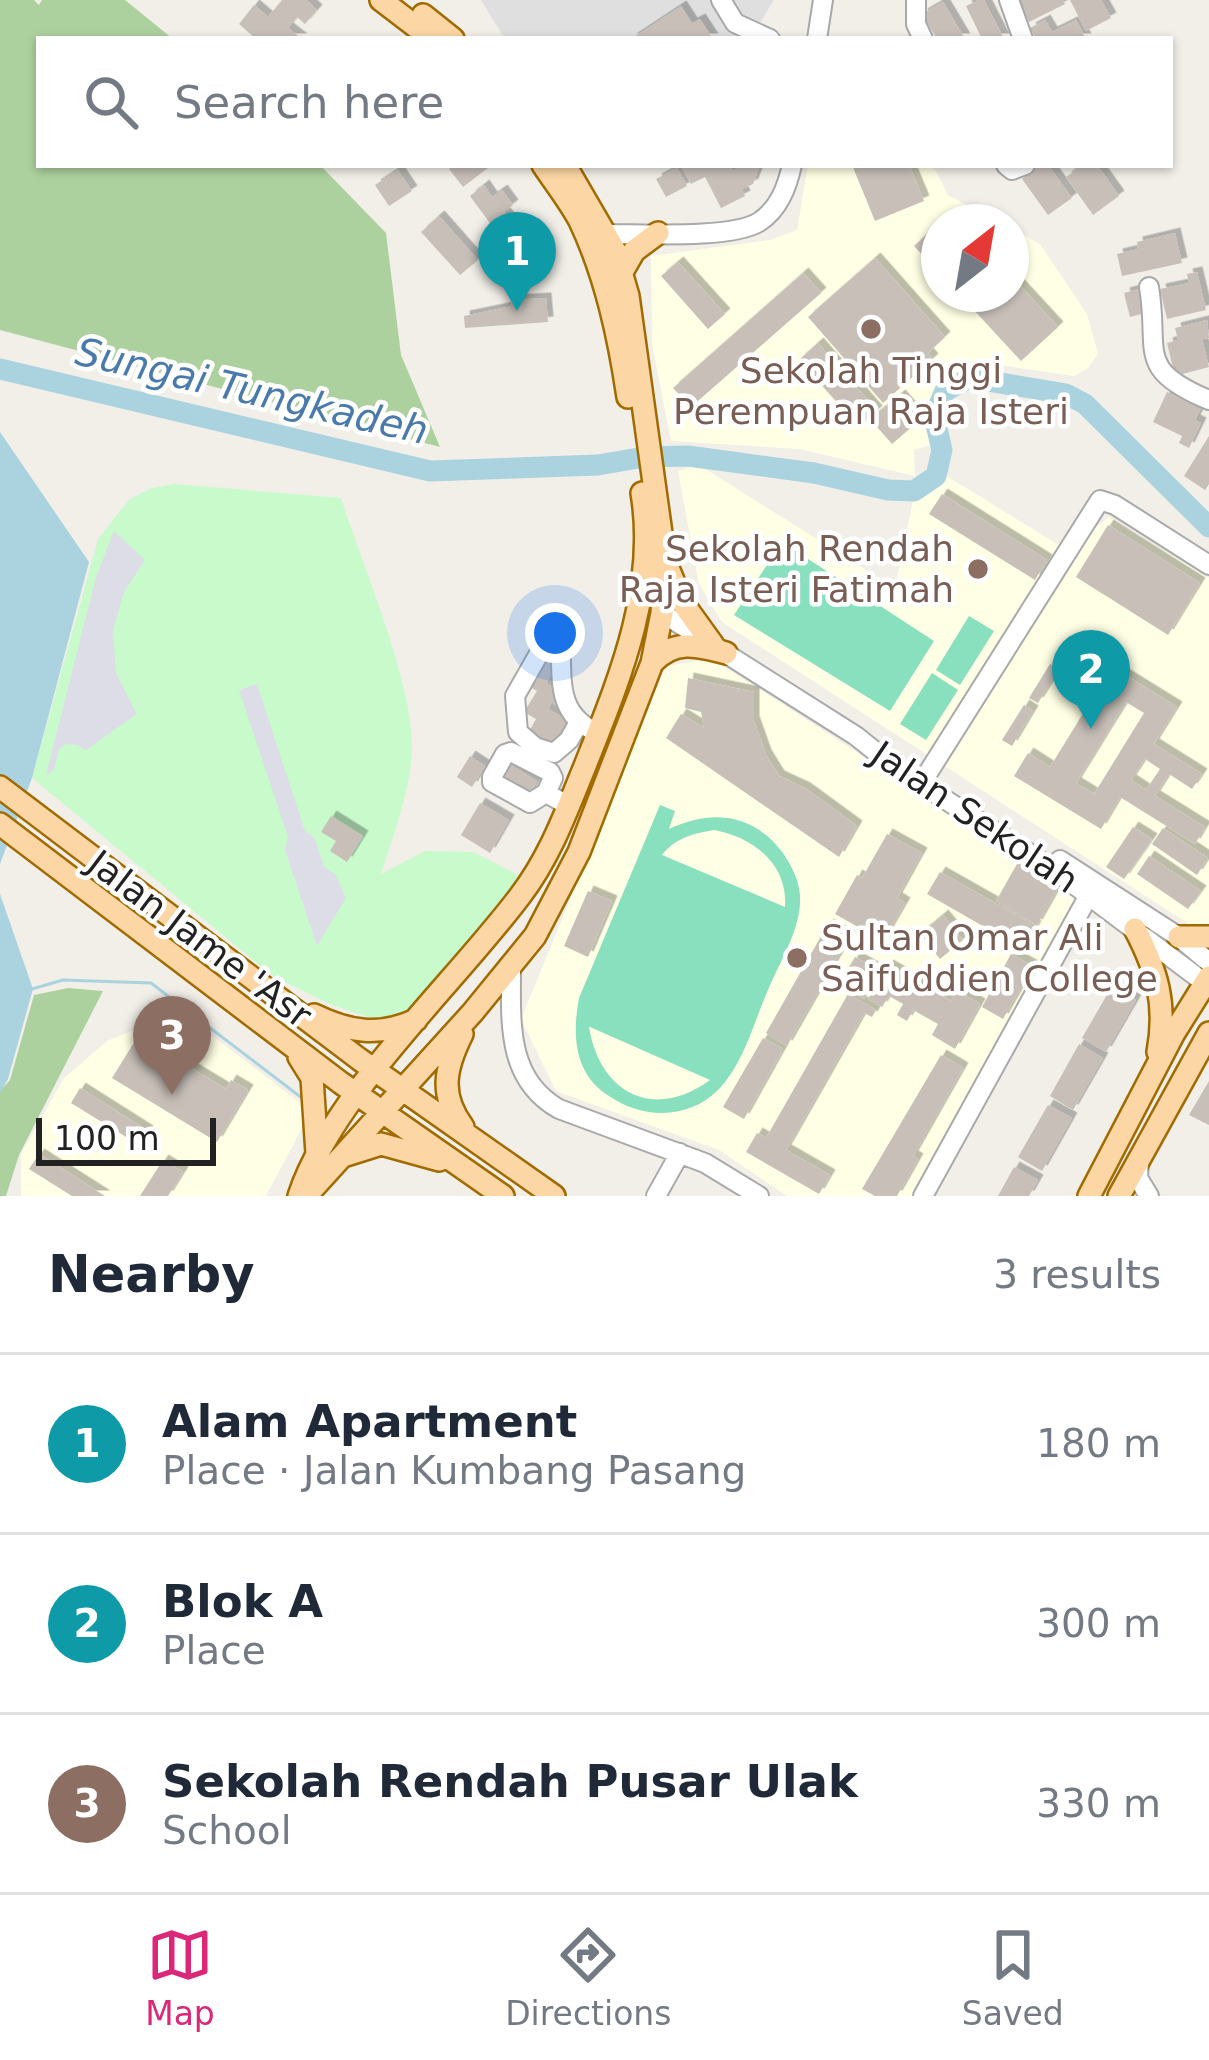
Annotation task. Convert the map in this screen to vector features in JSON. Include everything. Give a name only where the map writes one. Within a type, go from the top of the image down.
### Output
[{"type":"main road","points":[[381,0],[428,36]]},
{"type":"main road","points":[[404,0],[449,36]]},
{"type":"main road","points":[[302,1196],[536,936],[566,881],[652,663],[662,614],[622,272],[545,168]]},
{"type":"main road","points":[[566,168],[596,234],[640,429]]},
{"type":"main road","points":[[622,272],[634,251],[658,233]]},
{"type":"main road","points":[[655,560],[719,649]]},
{"type":"main road","points":[[616,689],[655,560]]},
{"type":"main road","points":[[302,1196],[317,1156],[358,1095],[547,856],[569,806],[588,729],[616,689],[645,630],[662,614]]},
{"type":"main road","points":[[652,663],[676,646],[719,649]]},
{"type":"main road","name":"Jalan Jame 'Asr","points":[[0,787],[271,993],[554,1196]]},
{"type":"main road","name":"Jalan Jame 'Asr","points":[[0,824],[358,1095],[468,1171]]},
{"type":"main road","points":[[1135,928],[1155,972],[1162,1005],[1155,1070]]},
{"type":"main road","points":[[1089,1196],[1208,977]]},
{"type":"main road","points":[[253,1016],[271,993],[345,1028],[388,1031],[420,1018]]},
{"type":"main road","points":[[469,1136],[454,1116],[445,1086],[446,1068],[472,1012]]},
{"type":"main road","points":[[1119,1196],[1209,1033]]},
{"type":"main road","points":[[292,1046],[312,1078],[317,1156]]},
{"type":"main road","points":[[341,1157],[381,1144],[398,1145],[468,1171],[503,1196]]},
{"type":"street","points":[[721,0],[744,29],[762,36]]},
{"type":"street","points":[[817,36],[823,0]]},
{"type":"street","points":[[916,0],[921,36]]},
{"type":"street","points":[[1009,0],[1022,36]]},
{"type":"street","points":[[596,234],[755,225],[777,204],[791,168]]},
{"type":"street","points":[[1148,287],[1154,319],[1150,346],[1156,364],[1182,389],[1209,400]]},
{"type":"street","points":[[926,776],[1100,500],[1209,565]]},
{"type":"street","name":"Jalan Sekolah","points":[[662,614],[856,736],[896,768],[1208,977]]},
{"type":"street","points":[[545,643],[561,652],[562,697],[588,729],[554,753],[518,732],[515,696],[545,643]]},
{"type":"street","name":"Jalan Sekolah","points":[[856,736],[1200,935],[1208,977]]},
{"type":"street","points":[[546,793],[569,806]]},
{"type":"street","points":[[923,1196],[1089,895]]},
{"type":"street","points":[[511,968],[515,1055],[540,1099],[705,1163],[759,1196]]},
{"type":"street","points":[[656,1196],[680,1153]]},
{"type":"street","points":[[1139,1161],[1138,1178],[1148,1196]]},
{"type":"shaded area","points":[[481,0],[774,0],[752,36],[503,36]]},
{"type":"shaded area","name":"Sekolah Tinggi Perempuan Raja Isteri","points":[[807,168],[934,168],[948,195],[965,204],[921,204],[921,312],[1029,312],[1029,238],[1040,244],[1087,314],[1098,354],[1074,376],[972,361],[934,391],[924,414],[930,445],[914,450],[915,476],[799,449],[671,441],[652,344],[651,256],[770,240],[797,230]]},
{"type":"shaded area","points":[[699,465],[895,588],[914,495],[945,475],[1067,550],[1109,517],[1209,578],[1209,925],[1195,928],[722,622],[699,584],[678,471]]},
{"type":"shaded area","points":[[114,531],[145,560],[124,592],[113,630],[116,673],[137,714],[85,751],[66,744],[59,749],[54,770],[46,775],[96,577]]},
{"type":"shaded area","name":"Sultan Omar Ali Saifuddien College","points":[[712,659],[863,756],[880,762],[1082,896],[924,1196],[787,1196],[719,1150],[556,1091],[521,1019],[666,666]]},
{"type":"shaded area","points":[[257,684],[305,831],[315,839],[324,867],[335,874],[346,898],[317,946],[285,850],[288,837],[239,690]]},
{"type":"shaded area","points":[[180,1011],[311,1111],[266,1196],[21,1196],[21,1154],[64,1078],[107,1041]]},
{"type":"green space","points":[[0,0],[34,0],[39,5],[42,0],[125,0],[169,36],[36,36],[36,168],[323,168],[386,233],[401,355],[440,447],[0,330]]},
{"type":"green space","points":[[174,484],[341,498],[396,657],[410,720],[409,779],[381,874],[425,851],[473,852],[524,878],[432,996],[386,1023],[332,1005],[274,977],[32,778],[98,539],[130,499]]},
{"type":"green space","points":[[782,542],[934,641],[890,711],[734,615]]},
{"type":"green space","points":[[969,616],[994,631],[960,685],[936,670]]},
{"type":"green space","points":[[932,673],[958,690],[926,740],[900,724]]},
{"type":"green space","points":[[660,805],[675,811],[669,829],[701,819],[731,818],[759,830],[783,853],[799,889],[794,932],[741,1056],[727,1080],[706,1100],[679,1111],[650,1112],[622,1104],[597,1087],[578,1053],[579,998]],"holes":[[[715,830],[743,839],[766,855],[781,878],[785,907],[662,855],[685,837]],[[590,1027],[710,1080],[669,1098],[633,1094],[605,1069]]]},
{"type":"green space","points":[[68,988],[103,991],[19,1155],[6,1196],[0,1196],[0,1091],[10,1080],[34,995]]},
{"type":"water","points":[[0,432],[89,562],[32,778],[0,864]]},
{"type":"water","points":[[0,894],[33,989],[0,1093]]},
{"type":"building","points":[[282,0],[306,0],[317,10],[305,24],[297,17],[288,28],[298,36],[253,36],[239,24],[254,5],[268,17]]},
{"type":"building","points":[[984,0],[1002,36],[981,36],[966,6]]},
{"type":"building","points":[[1018,0],[1063,0],[1065,4],[1029,22]]},
{"type":"building","points":[[1070,0],[1101,0],[1111,18],[1086,31]]},
{"type":"building","points":[[943,2],[963,36],[935,36],[922,14]]},
{"type":"building","points":[[681,6],[692,23],[700,19],[711,36],[636,36]]},
{"type":"building","points":[[1045,20],[1052,32],[1076,20],[1084,36],[1034,36],[1030,28]]},
{"type":"building","points":[[450,168],[488,168],[463,187]]},
{"type":"building","points":[[677,168],[687,186],[666,197],[656,179]]},
{"type":"building","points":[[683,168],[759,168],[753,184],[742,189],[745,196],[721,208],[705,177],[691,184]]},
{"type":"building","points":[[853,168],[910,168],[924,201],[875,221]]},
{"type":"building","points":[[1038,168],[1050,168],[1072,198],[1048,215],[1022,179]]},
{"type":"building","points":[[1079,168],[1099,168],[1119,196],[1093,215],[1066,177]]},
{"type":"building","points":[[398,170],[412,191],[389,206],[375,185]]},
{"type":"building","points":[[484,185],[492,197],[502,190],[513,205],[504,212],[510,219],[495,230],[470,196]]},
{"type":"building","points":[[439,216],[478,260],[460,275],[421,232]]},
{"type":"building","points":[[534,224],[549,245],[537,254],[541,260],[521,274],[502,247]]},
{"type":"building","points":[[1175,233],[1182,263],[1122,276],[1117,254],[1138,249],[1137,242]]},
{"type":"building","points":[[875,258],[945,337],[928,353],[933,359],[883,403],[808,317]]},
{"type":"building","points":[[678,262],[725,314],[708,329],[661,276]]},
{"type":"building","points":[[1197,272],[1206,310],[1167,319],[1160,289],[1189,283],[1187,274]]},
{"type":"building","points":[[803,273],[821,293],[691,407],[673,388]]},
{"type":"building","points":[[1143,288],[1149,312],[1130,317],[1124,293]]},
{"type":"building","points":[[1029,296],[1058,327],[1021,361],[976,312],[1029,312]]},
{"type":"building","points":[[546,298],[548,322],[465,328],[464,316],[512,306],[511,300]]},
{"type":"building","points":[[1207,320],[1209,338],[1202,339],[1209,367],[1175,376],[1167,343],[1178,340],[1175,328]]},
{"type":"building","points":[[818,343],[877,411],[859,427],[799,360]]},
{"type":"building","points":[[1167,392],[1201,408],[1195,420],[1201,423],[1189,448],[1179,443],[1182,436],[1153,422]]},
{"type":"building","points":[[900,395],[921,419],[892,444],[870,419]]},
{"type":"building","points":[[1209,436],[1209,484],[1205,490],[1184,476]]},
{"type":"building","points":[[942,494],[1047,560],[1035,580],[929,514]]},
{"type":"building","points":[[1108,525],[1200,583],[1168,635],[1076,577]]},
{"type":"building","points":[[1091,654],[1177,707],[1154,744],[1202,774],[1192,789],[1169,774],[1155,796],[1205,827],[1195,844],[1120,797],[1101,829],[1014,776],[1028,753],[1050,767],[1100,686],[1079,673]],"holes":[[[1126,702],[1144,713],[1094,794],[1076,783]],[[1145,759],[1160,769],[1146,790],[1131,780]]]},
{"type":"building","points":[[540,656],[556,666],[546,683],[559,691],[548,709],[572,723],[555,752],[527,735],[536,719],[524,712],[537,691],[523,683]]},
{"type":"building","points":[[1050,664],[1059,669],[1038,703],[1029,698]]},
{"type":"building","points":[[688,678],[754,692],[754,721],[779,776],[805,788],[857,826],[839,857],[666,738],[681,714],[704,728],[701,712],[685,708]]},
{"type":"building","points":[[1024,705],[1033,711],[1012,746],[1002,740]]},
{"type":"building","points":[[470,756],[485,766],[472,787],[457,777]]},
{"type":"building","points":[[504,761],[537,781],[526,800],[493,781]]},
{"type":"building","points":[[480,803],[509,820],[490,853],[461,835]]},
{"type":"building","points":[[331,816],[363,836],[347,862],[330,851],[336,841],[321,832]]},
{"type":"building","points":[[1133,827],[1152,839],[1124,879],[1106,867]]},
{"type":"building","points":[[1163,828],[1208,858],[1197,875],[1152,844]]},
{"type":"building","points":[[887,834],[922,853],[897,898],[905,903],[883,941],[835,914]]},
{"type":"building","points":[[1149,856],[1201,891],[1188,909],[1137,874]]},
{"type":"building","points":[[1021,857],[1062,881],[1037,925],[996,901]]},
{"type":"building","points":[[940,872],[1036,926],[1023,949],[927,894]]},
{"type":"building","points":[[588,891],[612,901],[588,957],[564,946]]},
{"type":"building","points":[[943,915],[963,940],[940,959],[920,934]]},
{"type":"building","points":[[828,924],[850,936],[787,1046],[766,1033]]},
{"type":"building","points":[[1011,954],[1033,966],[1003,1019],[982,1007]]},
{"type":"building","points":[[855,957],[880,971],[864,999],[839,984]]},
{"type":"building","points":[[888,965],[951,1001],[957,991],[980,1004],[955,1049],[932,1035],[938,1024],[913,1010],[907,1021],[897,1015],[903,1004],[889,996],[882,1007],[868,999]]},
{"type":"building","points":[[1112,986],[1136,1000],[1106,1052],[1082,1038]]},
{"type":"building","points":[[848,994],[876,1010],[872,1017],[864,1013],[786,1150],[830,1175],[819,1194],[746,1152],[757,1133],[766,1138]]},
{"type":"building","points":[[138,1036],[226,1089],[231,1080],[248,1090],[217,1142],[112,1078]]},
{"type":"building","points":[[763,1038],[783,1049],[744,1119],[723,1107]]},
{"type":"building","points":[[1079,1044],[1103,1058],[1073,1110],[1050,1096]]},
{"type":"building","points":[[941,1055],[963,1068],[913,1156],[918,1159],[897,1196],[875,1196],[862,1189]]},
{"type":"building","points":[[1209,1081],[1209,1125],[1189,1115]]},
{"type":"building","points":[[80,1088],[148,1131],[139,1145],[71,1103]]},
{"type":"building","points":[[1048,1105],[1072,1118],[1042,1171],[1018,1157]]},
{"type":"building","points":[[39,1154],[105,1196],[72,1196],[29,1169]]},
{"type":"building","points":[[163,1160],[183,1172],[168,1196],[140,1196]]},
{"type":"building","points":[[1014,1167],[1038,1180],[1029,1196],[998,1196]]},
{"type":"waterway","name":"Sungai Tungkadeh","points":[[0,369],[430,471],[598,465],[688,456],[914,491],[936,476],[942,450],[934,416],[945,391],[970,378],[1066,394],[1085,404],[1209,527]]},
{"type":"waterway","points":[[32,989],[63,980],[151,983],[302,1098]]},
{"type":"place","name":"Alam Apartment","points":[[517,311]]},
{"type":"place","name":"Sekolah Tinggi Perempuan Raja Isteri","points":[[871,329]]},
{"type":"place","name":"Sekolah Rendah Raja Isteri Fatimah","points":[[978,569]]},
{"type":"place","name":"Blok A","points":[[1091,729]]},
{"type":"place","name":"Sultan Omar Ali Saifuddien College","points":[[797,958]]},
{"type":"place","name":"Sekolah Rendah Pusar Ulak","points":[[172,1095]]}]
